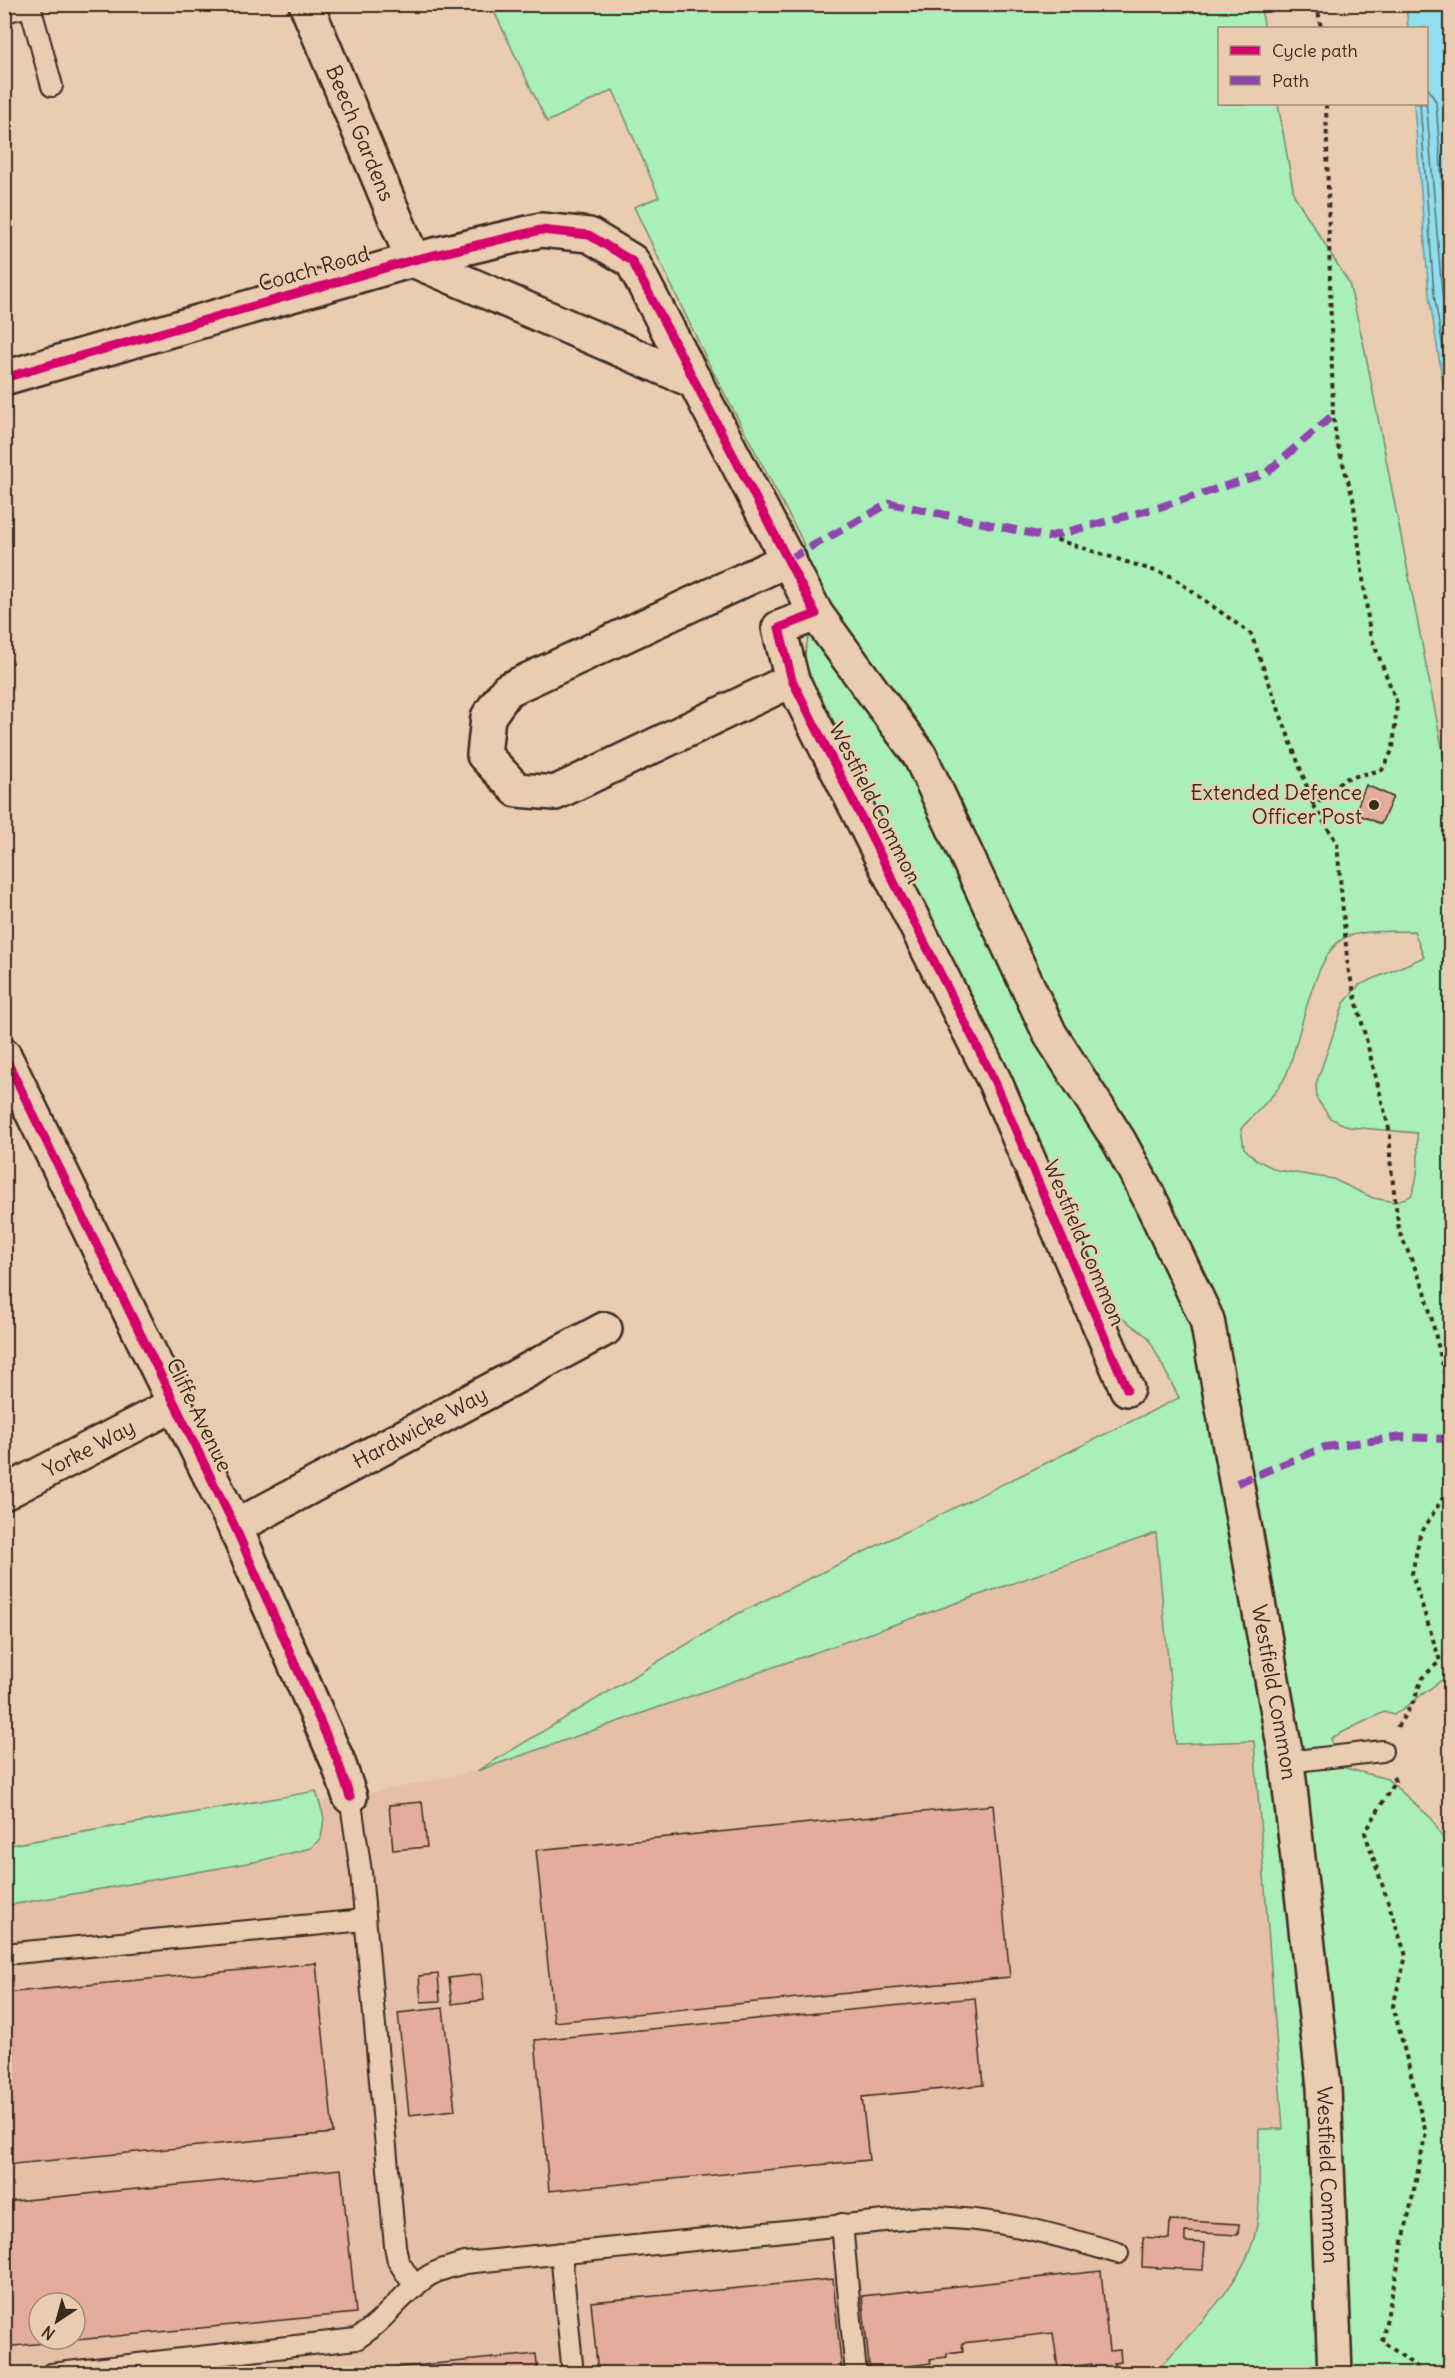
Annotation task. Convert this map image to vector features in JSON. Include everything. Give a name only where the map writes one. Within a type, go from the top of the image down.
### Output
[{"type":"street","name":"Beech Gardens","points":[[306,4],[412,260]]},
{"type":"street","name":"Coach Road","points":[[4,378],[412,260],[541,230],[589,235],[632,261]]},
{"type":"street","points":[[412,260],[696,382]]},
{"type":"street","name":"Westfield Common","points":[[632,261],[816,614],[920,756],[1050,1034],[1119,1141],[1148,1195],[1207,1320],[1287,1762],[1324,2087],[1335,2373]]},
{"type":"street","points":[[789,559],[507,690],[488,717],[484,755],[517,790],[555,793],[792,680]]},
{"type":"street","name":"Westfield Common","points":[[816,614],[779,628],[792,680],[995,1082],[1127,1389]]},
{"type":"street","name":"Cliffe Avenue","points":[[4,1055],[173,1405],[235,1527],[338,1762],[350,1797]]},
{"type":"street","name":"Hardwicke Way","points":[[235,1527],[605,1329]]},
{"type":"street","name":"Yorke Way","points":[[4,1493],[173,1405]]},
{"type":"lane","points":[[4,12],[30,6],[52,86]]},
{"type":"lane","points":[[1287,1762],[1382,1750]]},
{"type":"lane","points":[[350,1797],[365,1920],[395,2246],[398,2261],[415,2287]]},
{"type":"lane","points":[[4,1954],[365,1920]]},
{"type":"lane","points":[[51,2373],[356,2339],[370,2331],[415,2287],[432,2274],[465,2263],[924,2217],[984,2219],[1017,2224],[1118,2253]]},
{"type":"lane","points":[[842,2224],[856,2373]]},
{"type":"lane","points":[[561,2253],[573,2373]]},
{"type":"path","points":[[1317,4],[1321,27]]},
{"type":"path","points":[[1314,806],[1344,778],[1382,770],[1394,749],[1397,704],[1370,634],[1353,498],[1337,443],[1333,415],[1326,105]]},
{"type":"path","points":[[1048,537],[1171,576],[1251,633],[1314,806],[1337,843],[1348,968],[1390,1133],[1389,1159],[1399,1231],[1425,1291],[1450,1396]]},
{"type":"path","points":[[1426,2373],[1382,2341],[1426,2133],[1393,2006],[1406,1956],[1365,1833],[1395,1781],[1382,1750],[1414,1701],[1422,1678],[1440,1661],[1412,1574],[1420,1535],[1450,1486]]},
{"type":"shaded area","points":[[1156,1533],[1254,1741],[1283,2129],[1259,2129],[1256,2231],[1240,2271],[1228,2289],[1155,2373],[5,2374],[5,1860],[350,1797],[477,1771]]},
{"type":"green space","points":[[491,5],[1260,5],[1265,27],[1218,27],[1218,105],[1278,105],[1294,195],[1349,283],[1364,346],[1450,788],[1450,1674],[1394,1715],[1384,1712],[1331,1738],[1338,1766],[1387,1779],[1432,1819],[1450,1852],[1450,2373],[1155,2373],[1213,2308],[1239,2272],[1249,2253],[1257,2223],[1259,2129],[1283,2129],[1254,1741],[1176,1744],[1156,1533],[477,1771],[737,1614],[1179,1398],[1148,1337],[1101,1303],[806,679],[806,649],[811,628],[823,599],[801,538],[709,364],[634,207],[659,197],[613,90],[547,122]],"holes":[[[1414,931],[1424,957],[1359,985],[1344,1003],[1316,1084],[1317,1099],[1330,1118],[1349,1127],[1417,1133],[1418,1158],[1414,1188],[1411,1196],[1395,1202],[1373,1198],[1333,1179],[1277,1170],[1255,1159],[1244,1148],[1241,1129],[1273,1095],[1287,1073],[1316,978],[1335,946],[1354,934]]]},
{"type":"green space","points":[[316,1791],[324,1818],[321,1838],[311,1848],[259,1861],[5,1906],[5,1846]]},
{"type":"water","points":[[1406,5],[1450,5],[1450,428],[1429,295],[1414,105],[1428,105],[1428,27],[1408,27]]},
{"type":"building","name":"Extended Defence Officer Post","points":[[1366,785],[1393,797],[1381,824],[1355,813]]},
{"type":"building","points":[[422,1802],[427,1847],[393,1850],[389,1805]]},
{"type":"building","points":[[993,1805],[1010,1977],[554,2022],[536,1850]]},
{"type":"building","points":[[316,1963],[333,2133],[4,2165],[4,1993]]},
{"type":"building","points":[[438,1974],[440,2001],[421,2002],[419,1976]]},
{"type":"building","points":[[481,1974],[484,2000],[452,2004],[449,1978]]},
{"type":"building","points":[[975,1998],[983,2085],[862,2097],[869,2160],[549,2191],[535,2040]]},
{"type":"building","points":[[443,2008],[455,2110],[409,2115],[398,2013]]},
{"type":"building","points":[[341,2169],[356,2313],[87,2339],[87,2291],[27,2291],[27,2345],[4,2347],[4,2202]]},
{"type":"building","points":[[1170,2220],[1239,2224],[1238,2235],[1185,2232],[1185,2242],[1205,2243],[1203,2270],[1142,2267],[1143,2237],[1169,2239]]},
{"type":"building","points":[[1101,2271],[1109,2351],[1120,2350],[1121,2362],[1114,2363],[1116,2374],[1093,2374],[1092,2364],[1058,2368],[1053,2333],[962,2343],[963,2351],[947,2353],[947,2357],[930,2359],[931,2363],[910,2366],[911,2373],[870,2374],[862,2296]]},
{"type":"building","points":[[833,2279],[842,2374],[598,2374],[591,2302]]},
{"type":"building","points":[[536,2354],[538,2374],[331,2374]]},
{"type":"marked path","points":[[789,559],[890,503],[1048,537],[1160,507],[1266,473],[1333,415]]},
{"type":"marked path","points":[[1237,1483],[1325,1447],[1401,1437],[1450,1439]]},
{"type":"cycle path","points":[[4,378],[413,260],[541,230],[589,235],[632,261],[816,614],[779,628],[792,680],[995,1082],[1127,1389]]},
{"type":"cycle path","points":[[4,1055],[235,1527],[338,1762],[350,1797]]},
{"type":"place","name":"Extended Defence Officer Post","points":[[1374,805]]}]
